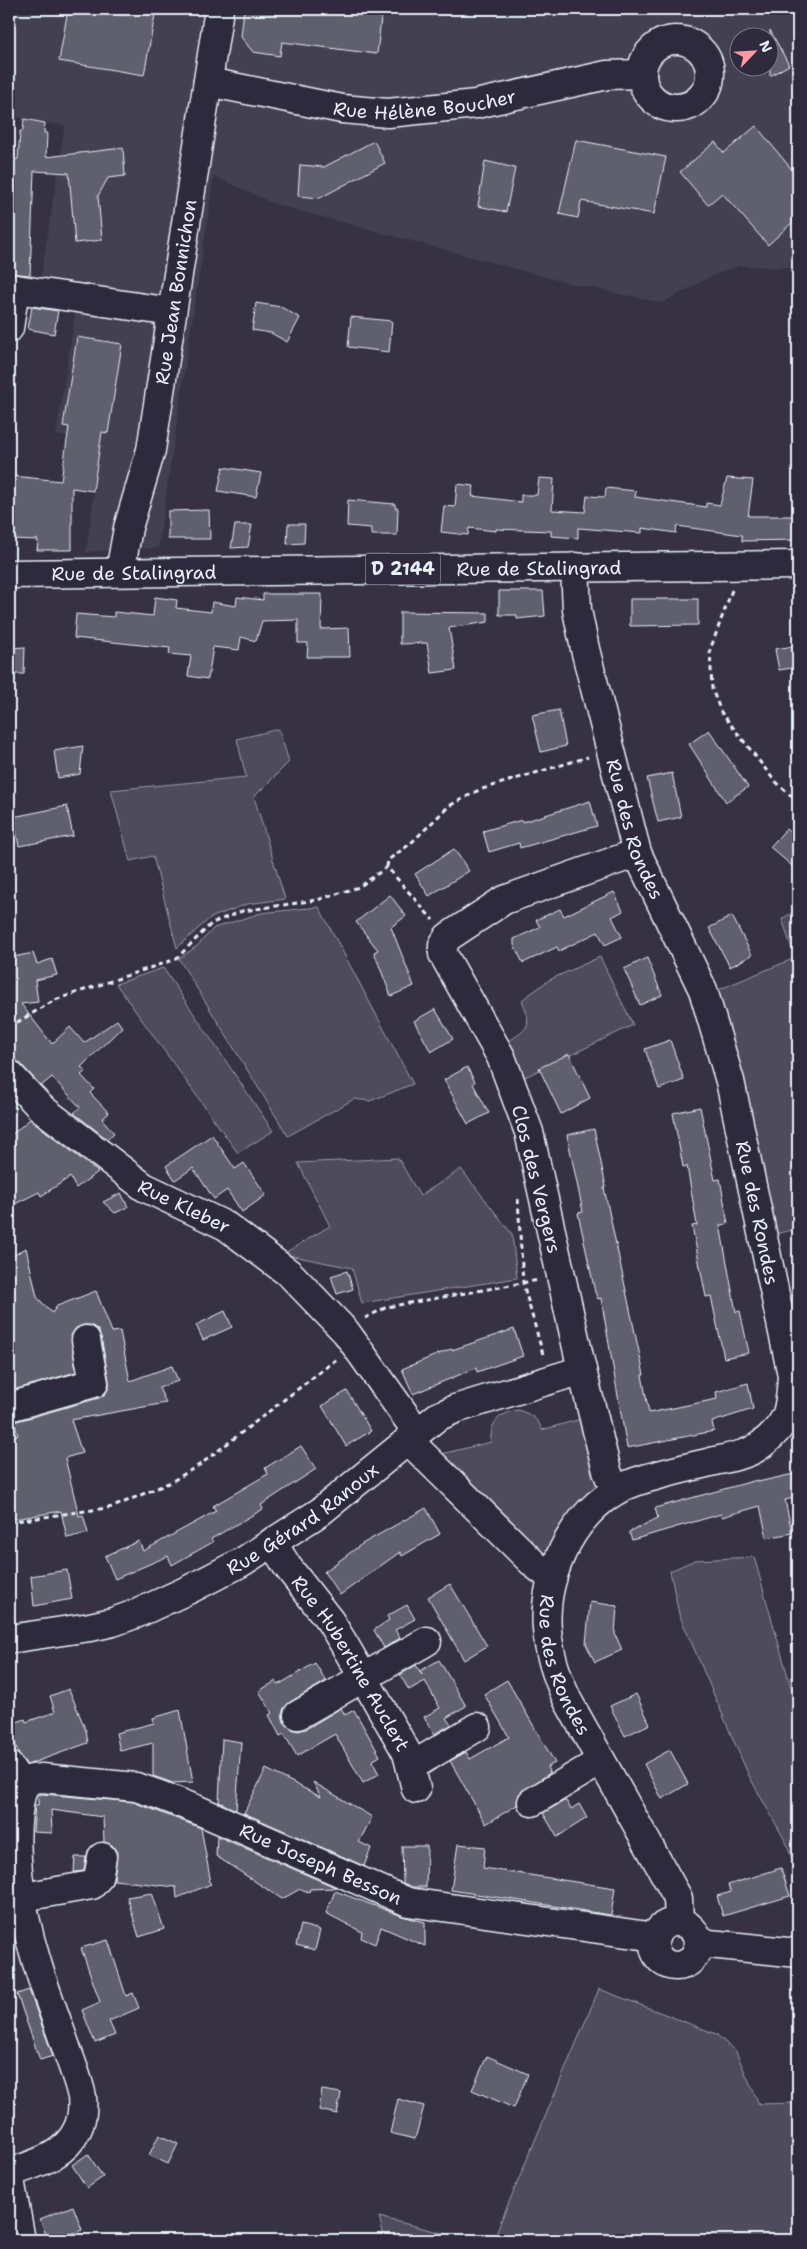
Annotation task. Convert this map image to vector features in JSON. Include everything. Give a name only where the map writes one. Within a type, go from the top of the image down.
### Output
[{"type":"street","name":"Rue Jean Bonnichon","points":[[120,572],[128,528],[151,450],[219,9]]},
{"type":"street","name":"Rue Hélène Boucher","points":[[208,82],[342,109],[388,113],[476,104],[607,75],[642,74]]},
{"type":"street","points":[[9,328],[12,289],[172,312]]},
{"type":"street","name":"Rue de Stalingrad","points":[[9,574],[798,565]]},
{"type":"street","name":"Rue des Rondes","points":[[576,567],[577,610],[610,750],[637,853],[703,990],[730,1081],[792,1375],[789,1429],[761,1446],[740,1455],[634,1482],[615,1491],[586,1516],[577,1528],[564,1550],[552,1578],[547,1627],[550,1654],[558,1680],[678,1898],[679,1922]]},
{"type":"street","points":[[448,937],[504,900],[637,853]]},
{"type":"street","name":"Clos des Vergers","points":[[448,937],[443,945],[443,954],[500,1057],[529,1132],[582,1370],[607,1471],[615,1491]]},
{"type":"street","name":"Rue Kleber","points":[[9,1074],[40,1106],[144,1187],[226,1226],[290,1274],[351,1338],[412,1436],[528,1558],[552,1578]]},
{"type":"street","points":[[9,1407],[94,1383],[86,1340]]},
{"type":"street","name":"Rue Gérard Ranoux","points":[[9,1640],[90,1628],[138,1613],[242,1562],[348,1490],[437,1417],[455,1409],[582,1370]]},
{"type":"street","name":"Rue Hubertine Auclert","points":[[272,1542],[287,1566],[330,1621],[407,1753],[414,1778],[477,1727]]},
{"type":"street","points":[[298,1715],[427,1641]]},
{"type":"street","points":[[532,1802],[601,1761]]},
{"type":"street","points":[[16,1777],[19,1801],[16,1852],[23,1898],[37,1962],[79,2086],[82,2113],[78,2129],[69,2144],[54,2156],[9,2174],[21,2240]]},
{"type":"street","name":"Rue Joseph Besson","points":[[16,1777],[136,1787],[198,1810],[408,1902],[655,1937]]},
{"type":"street","points":[[23,1898],[92,1885],[98,1878],[102,1857]]},
{"type":"street","points":[[679,1922],[693,1929],[699,1943],[694,1958],[688,1963],[674,1966],[666,1964],[656,1952],[655,1937],[664,1925],[679,1922]]},
{"type":"street","points":[[699,1943],[798,1953]]},
{"type":"path","points":[[742,565],[710,650],[712,689],[721,712],[774,780],[798,802]]},
{"type":"path","points":[[9,1027],[55,1000],[176,959],[212,923],[242,911],[317,900],[360,887],[387,867],[388,860],[410,844],[449,806],[479,790],[610,750]]},
{"type":"path","points":[[387,867],[448,937]]},
{"type":"path","points":[[518,1198],[523,1284],[550,1380]]},
{"type":"path","points":[[9,1522],[113,1507],[170,1482],[200,1464],[351,1338],[366,1317],[387,1308],[523,1284],[560,1274]]},
{"type":"shaded area","points":[[9,9],[798,9],[798,268],[738,266],[714,275],[662,303],[568,283],[274,204],[214,176],[158,548],[86,552],[101,442],[56,435],[80,283],[41,276],[65,126],[9,116]]},
{"type":"shaded area","points":[[279,729],[289,762],[254,797],[285,899],[247,904],[210,918],[177,948],[153,856],[130,861],[111,790],[246,777],[237,739]]},
{"type":"shaded area","points":[[319,907],[413,1084],[370,1101],[354,1099],[288,1136],[179,959],[197,946],[214,928],[261,913]]},
{"type":"shaded area","points":[[798,909],[798,1229],[774,1234],[718,990],[795,958],[782,919]]},
{"type":"shaded area","points":[[600,957],[633,1025],[525,1077],[507,1042],[520,1033],[527,1025],[527,1016],[522,1000],[549,980]]},
{"type":"shaded area","points":[[163,968],[273,1131],[238,1153],[116,984]]},
{"type":"shaded area","points":[[398,1158],[420,1196],[461,1169],[512,1234],[517,1278],[362,1303],[352,1268],[283,1254],[330,1226],[298,1163]]},
{"type":"shaded area","points":[[518,1410],[533,1417],[542,1430],[581,1419],[589,1458],[601,1490],[547,1559],[433,1456],[491,1442],[492,1429],[497,1420],[501,1416]]},
{"type":"shaded area","points":[[754,1557],[792,1691],[798,1690],[798,1878],[787,1844],[749,1776],[679,1614],[670,1571],[695,1560]]},
{"type":"shaded area","points":[[599,1989],[716,2034],[736,2052],[759,2104],[798,2103],[798,2240],[493,2240]]},
{"type":"shaded area","points":[[379,2217],[470,2240],[385,2240]]},
{"type":"building","points":[[68,9],[156,9],[144,75],[59,61]]},
{"type":"building","points":[[244,9],[382,9],[377,54],[282,42],[280,56],[253,52],[241,37]]},
{"type":"building","points":[[780,48],[789,65],[780,70]]},
{"type":"building","points":[[24,119],[45,123],[44,133],[47,133],[46,157],[123,148],[125,176],[108,178],[98,196],[102,240],[75,243],[69,173],[34,171],[30,275],[9,273],[11,160],[18,159],[20,131],[23,131]]},
{"type":"building","points":[[756,126],[798,177],[798,217],[768,245],[722,193],[708,205],[680,172],[715,142],[724,153]]},
{"type":"building","points":[[576,140],[666,157],[654,214],[581,201],[578,218],[559,214]]},
{"type":"building","points":[[374,141],[385,163],[320,198],[298,196],[300,165],[324,167]]},
{"type":"building","points":[[485,161],[515,168],[506,212],[478,206]]},
{"type":"building","points":[[256,303],[281,307],[300,318],[287,342],[271,333],[252,330]]},
{"type":"building","points":[[32,307],[58,311],[54,334],[28,329]]},
{"type":"building","points":[[351,317],[392,321],[389,352],[348,347]]},
{"type":"building","points":[[77,337],[122,344],[108,433],[102,432],[93,491],[72,488],[72,550],[37,550],[38,540],[9,539],[9,511],[13,476],[61,481],[69,427],[63,426]]},
{"type":"building","points":[[223,467],[261,473],[256,497],[218,491]]},
{"type":"building","points":[[539,478],[554,479],[552,510],[585,512],[587,496],[605,497],[606,488],[636,491],[635,497],[706,507],[706,503],[720,505],[727,478],[753,480],[748,516],[796,516],[798,540],[742,541],[742,535],[677,526],[676,533],[642,528],[642,533],[578,528],[578,538],[551,536],[551,531],[496,529],[496,531],[469,528],[468,535],[441,532],[444,506],[455,507],[457,484],[474,486],[472,496],[521,502],[521,495],[537,495]]},
{"type":"building","points":[[348,500],[395,504],[395,508],[398,508],[397,535],[371,535],[371,528],[347,526]]},
{"type":"building","points":[[209,510],[210,539],[168,539],[168,511]]},
{"type":"building","points":[[288,524],[305,524],[304,543],[287,544]]},
{"type":"building","points":[[235,525],[252,525],[248,547],[231,548]]},
{"type":"building","points":[[499,591],[543,591],[545,616],[517,619],[517,615],[499,615]]},
{"type":"building","points":[[263,594],[322,594],[321,629],[349,628],[350,657],[307,657],[308,643],[298,643],[298,620],[262,621],[256,641],[241,637],[239,650],[213,647],[208,679],[188,676],[191,656],[169,654],[170,648],[74,638],[76,614],[114,617],[114,612],[153,616],[155,597],[177,600],[176,608],[211,612],[212,602],[236,606],[237,597],[263,600]]},
{"type":"building","points":[[630,599],[698,599],[698,625],[630,626]]},
{"type":"building","points":[[400,612],[488,613],[488,622],[449,628],[456,670],[432,673],[427,643],[400,644]]},
{"type":"building","points":[[794,646],[798,667],[779,670],[775,649]]},
{"type":"building","points":[[25,647],[24,674],[9,674],[9,648]]},
{"type":"building","points":[[559,710],[566,746],[541,752],[532,715]]},
{"type":"building","points":[[709,730],[748,787],[726,802],[689,744]]},
{"type":"building","points":[[83,746],[80,774],[58,778],[54,751]]},
{"type":"building","points":[[672,773],[681,817],[658,822],[647,778]]},
{"type":"building","points":[[590,801],[597,826],[520,848],[519,843],[489,852],[483,831],[522,820],[523,822]]},
{"type":"building","points":[[67,806],[73,836],[19,846],[13,817]]},
{"type":"building","points":[[786,829],[798,840],[798,871],[770,847]]},
{"type":"building","points":[[454,849],[469,871],[429,896],[415,874]]},
{"type":"building","points":[[614,892],[623,911],[612,917],[622,937],[605,945],[598,932],[559,951],[557,947],[523,963],[514,945],[514,939],[540,927],[536,920],[560,909],[564,916]]},
{"type":"building","points":[[390,895],[406,916],[391,927],[414,986],[391,996],[374,952],[378,950],[356,922]]},
{"type":"building","points":[[732,916],[752,955],[730,967],[709,928]]},
{"type":"building","points":[[33,953],[37,964],[52,959],[57,975],[35,980],[38,1002],[21,1004],[52,1044],[70,1027],[84,1043],[117,1020],[122,1027],[81,1067],[86,1071],[81,1075],[94,1089],[90,1093],[109,1113],[102,1119],[114,1133],[107,1139],[74,1113],[80,1107],[52,1077],[41,1086],[20,1063],[9,1056],[9,958]]},
{"type":"building","points":[[647,958],[662,995],[640,1005],[624,969]]},
{"type":"building","points":[[435,1009],[453,1039],[431,1052],[414,1021]]},
{"type":"building","points":[[670,1040],[684,1080],[659,1089],[645,1049]]},
{"type":"building","points":[[569,1054],[590,1098],[561,1114],[539,1068]]},
{"type":"building","points":[[467,1067],[475,1082],[473,1084],[489,1113],[468,1124],[444,1080]]},
{"type":"building","points":[[700,1107],[715,1180],[720,1179],[728,1224],[720,1225],[736,1312],[740,1311],[749,1353],[724,1358],[711,1296],[706,1297],[692,1226],[697,1225],[687,1166],[683,1167],[673,1113]]},
{"type":"building","points":[[30,1119],[98,1172],[76,1188],[70,1177],[41,1196],[39,1192],[9,1207],[9,1137]]},
{"type":"building","points":[[594,1129],[606,1187],[604,1188],[644,1375],[642,1375],[649,1413],[717,1399],[716,1392],[748,1383],[753,1409],[712,1422],[714,1431],[627,1448],[601,1298],[598,1299],[595,1292],[578,1213],[583,1212],[567,1135]]},
{"type":"building","points":[[212,1135],[235,1169],[244,1163],[266,1195],[242,1212],[227,1190],[214,1199],[193,1168],[175,1180],[166,1166]]},
{"type":"building","points":[[121,1193],[128,1207],[115,1213],[103,1202]]},
{"type":"building","points":[[26,1248],[37,1297],[52,1313],[57,1306],[96,1291],[112,1332],[120,1331],[130,1381],[172,1366],[178,1381],[159,1388],[166,1403],[71,1420],[82,1453],[65,1458],[79,1516],[83,1515],[88,1533],[67,1538],[61,1511],[9,1520],[9,1437],[18,1435],[14,1422],[99,1398],[109,1388],[109,1380],[98,1330],[91,1325],[84,1325],[76,1328],[71,1335],[76,1372],[10,1391],[9,1258]]},
{"type":"building","points":[[347,1271],[353,1289],[337,1294],[331,1276]]},
{"type":"building","points":[[225,1311],[232,1327],[203,1340],[196,1325]]},
{"type":"building","points":[[514,1329],[523,1356],[477,1372],[476,1368],[413,1394],[402,1369],[451,1349]]},
{"type":"building","points":[[347,1391],[371,1431],[346,1446],[322,1406]]},
{"type":"building","points":[[301,1446],[316,1469],[261,1505],[263,1509],[211,1539],[213,1542],[172,1565],[168,1556],[115,1579],[105,1556],[139,1541],[143,1551],[216,1511],[213,1506],[268,1474],[265,1468]]},
{"type":"building","points":[[798,1473],[798,1497],[785,1500],[792,1533],[767,1538],[760,1506],[722,1517],[721,1514],[632,1540],[629,1532],[658,1518],[655,1508],[757,1480],[758,1482]]},
{"type":"building","points":[[426,1508],[440,1534],[402,1556],[400,1552],[340,1595],[324,1572],[362,1544]]},
{"type":"building","points":[[67,1570],[72,1599],[34,1606],[31,1576]]},
{"type":"building","points":[[450,1584],[487,1646],[464,1660],[428,1597]]},
{"type":"building","points":[[590,1602],[617,1606],[615,1634],[622,1650],[595,1662],[586,1644]]},
{"type":"building","points":[[407,1605],[415,1619],[395,1630],[400,1638],[384,1648],[374,1630],[389,1620],[387,1616]]},
{"type":"building","points":[[439,1660],[466,1706],[446,1718],[451,1725],[434,1734],[424,1717],[440,1708],[425,1681],[409,1690],[400,1675],[416,1665],[422,1675],[420,1671]]},
{"type":"building","points":[[315,1663],[326,1681],[290,1702],[284,1708],[282,1714],[284,1722],[291,1729],[298,1731],[306,1729],[341,1708],[345,1715],[354,1710],[380,1756],[372,1761],[379,1774],[363,1783],[335,1734],[297,1756],[284,1734],[280,1736],[269,1715],[272,1713],[259,1691],[276,1681],[278,1685]]},
{"type":"building","points":[[507,1680],[555,1763],[547,1767],[550,1773],[519,1794],[517,1805],[486,1824],[450,1761],[466,1752],[470,1759],[509,1737],[484,1694]]},
{"type":"building","points":[[69,1689],[86,1731],[88,1743],[27,1765],[19,1755],[9,1725],[25,1719],[26,1722],[55,1712],[50,1696]]},
{"type":"building","points":[[636,1694],[650,1724],[625,1736],[610,1706]]},
{"type":"building","points":[[180,1710],[193,1782],[173,1783],[153,1776],[153,1743],[120,1751],[116,1733],[154,1723],[153,1718]]},
{"type":"building","points":[[222,1739],[241,1742],[236,1810],[219,1802]]},
{"type":"building","points":[[670,1750],[688,1784],[662,1799],[644,1764]]},
{"type":"building","points":[[266,1769],[321,1797],[313,1782],[372,1817],[359,1842],[371,1848],[364,1866],[244,1813]]},
{"type":"building","points":[[38,1795],[133,1802],[201,1828],[210,1878],[208,1880],[211,1884],[177,1898],[176,1887],[114,1880],[117,1852],[112,1845],[104,1842],[103,1817],[51,1810],[52,1833],[33,1832],[35,1805],[38,1805]]},
{"type":"building","points":[[566,1801],[571,1809],[579,1804],[587,1818],[557,1837],[543,1813]]},
{"type":"building","points":[[217,1836],[335,1887],[310,1889],[309,1892],[300,1889],[282,1899],[216,1856]]},
{"type":"building","points":[[458,1844],[485,1847],[483,1868],[615,1888],[611,1915],[451,1890]]},
{"type":"building","points":[[402,1846],[427,1846],[426,1887],[412,1887],[403,1883]]},
{"type":"building","points":[[75,1857],[86,1857],[84,1871],[74,1872]]},
{"type":"building","points":[[781,1868],[790,1896],[723,1916],[717,1896],[731,1892],[728,1885]]},
{"type":"building","points":[[335,1891],[402,1916],[425,1922],[425,1946],[381,1927],[375,1944],[361,1938],[362,1932],[326,1913]]},
{"type":"building","points":[[152,1893],[164,1929],[139,1937],[127,1897]]},
{"type":"building","points":[[301,1925],[320,1930],[315,1950],[296,1945]]},
{"type":"building","points":[[108,1940],[126,1996],[133,1993],[139,2008],[109,2021],[115,2035],[95,2043],[82,2010],[100,2002],[81,1948]]},
{"type":"building","points":[[29,1990],[53,2056],[40,2060],[17,1994]]},
{"type":"building","points":[[487,2056],[528,2074],[514,2108],[472,2090]]},
{"type":"building","points":[[322,2090],[341,2093],[337,2114],[319,2110]]},
{"type":"building","points":[[398,2099],[424,2106],[415,2139],[390,2133]]},
{"type":"building","points":[[159,2135],[178,2144],[168,2164],[149,2155]]},
{"type":"building","points":[[88,2154],[103,2177],[87,2188],[72,2165]]},
{"type":"building","points":[[73,2206],[82,2230],[55,2240],[48,2240],[40,2219]]}]
